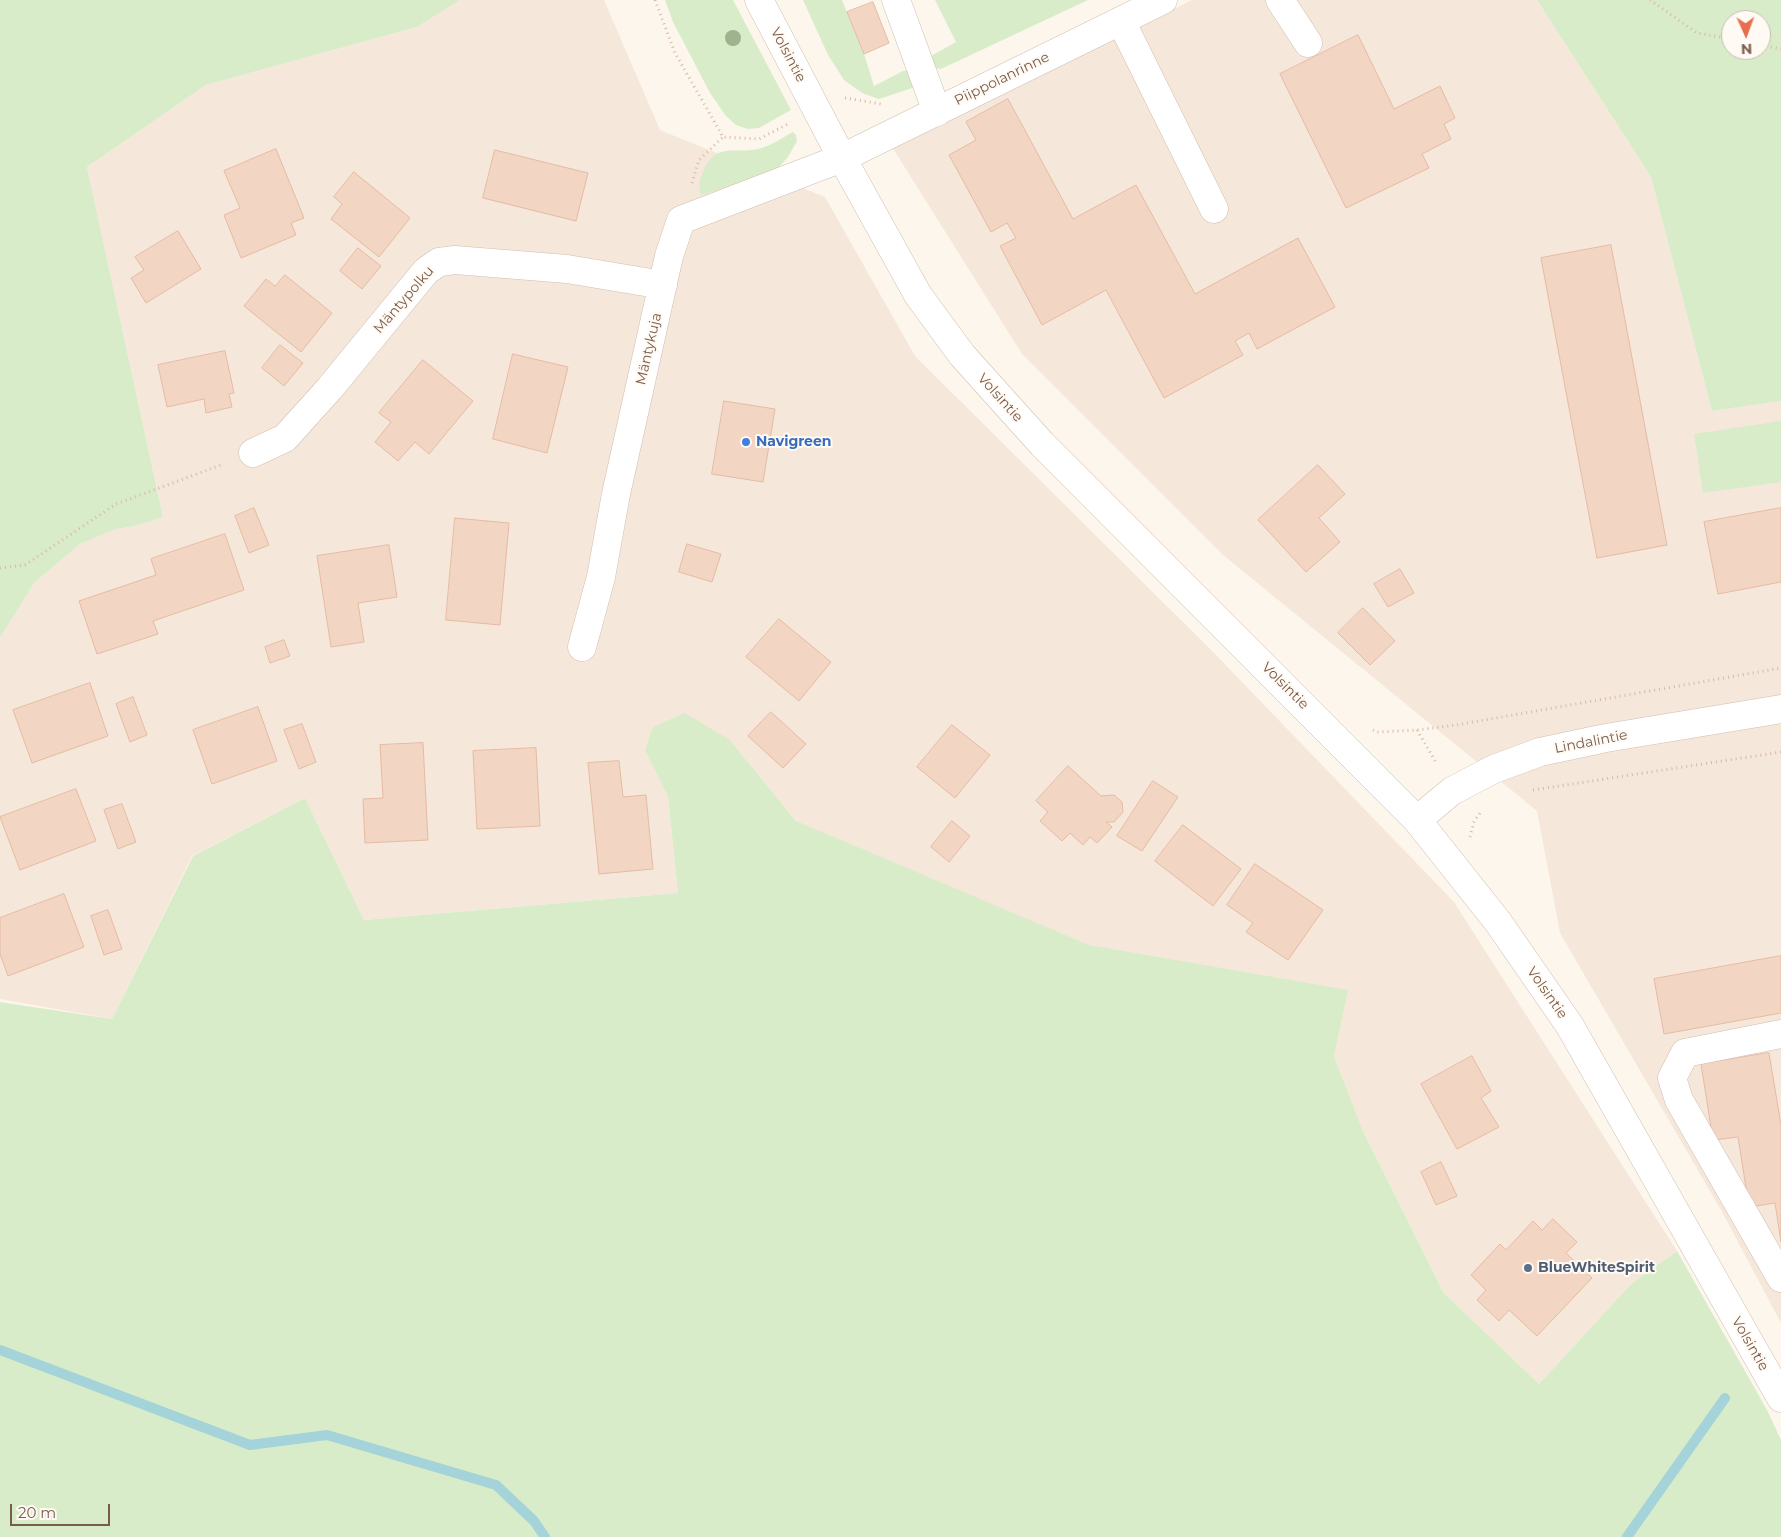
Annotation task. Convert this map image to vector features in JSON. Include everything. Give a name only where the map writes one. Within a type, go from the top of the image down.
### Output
[{"type":"street","name":"Volsintie","points":[[759,0],[816,110],[918,295],[962,355],[1042,444],[1417,820],[1498,922],[1570,1026],[1781,1398]]},
{"type":"street","points":[[896,0],[937,112]]},
{"type":"street","name":"Piippolanrinne","points":[[842,158],[1163,0]]},
{"type":"street","points":[[1280,0],[1308,42]]},
{"type":"street","points":[[1121,21],[1214,209]]},
{"type":"street","points":[[682,220],[842,158]]},
{"type":"street","name":"Mäntykuja","points":[[582,647],[601,577],[616,494],[669,256],[682,220]]},
{"type":"street","name":"Mäntypolku","points":[[253,453],[285,438],[330,388],[426,272],[439,262],[455,260],[567,269],[663,286]]},
{"type":"street","name":"Lindalintie","points":[[1417,820],[1452,791],[1494,769],[1540,752],[1606,738],[1781,709]]},
{"type":"street","points":[[1781,1034],[1685,1053],[1672,1078],[1679,1100],[1781,1278]]},
{"type":"path","points":[[655,0],[675,54],[723,137]]},
{"type":"path","points":[[1650,0],[1697,33],[1721,37]]},
{"type":"path","points":[[844,105],[840,97],[885,104]]},
{"type":"path","points":[[682,220],[699,160],[723,137],[759,138],[816,110]]},
{"type":"path","points":[[0,568],[25,565],[116,504],[253,453]]},
{"type":"path","points":[[1370,729],[1377,732],[1417,730],[1456,725],[1781,668]]},
{"type":"path","points":[[1527,791],[1781,752]]},
{"type":"path","points":[[1474,822],[1482,811]]},
{"type":"shaded area","points":[[460,0],[604,0],[660,130],[825,197],[915,356],[1216,655],[1454,902],[1677,1251],[1631,1284],[1539,1384],[1443,1292],[1363,1131],[1334,1056],[1347,990],[1085,965],[796,821],[730,740],[645,750],[668,797],[678,893],[364,920],[305,798],[192,856],[112,1019],[0,999],[0,638],[34,583],[80,544],[116,529],[136,526],[163,517],[87,167],[206,85],[417,27]]},
{"type":"shaded area","points":[[1192,0],[1537,0],[1651,177],[1712,411],[1781,401],[1781,1323],[1721,1210],[1560,933],[1537,811],[1223,555],[1022,354],[892,147]]},
{"type":"green space","points":[[0,0],[460,0],[417,27],[206,85],[87,167],[163,517],[136,526],[116,529],[80,544],[34,583],[0,638]]},
{"type":"green space","points":[[665,0],[733,0],[791,110],[759,128],[748,129],[736,125],[726,116],[710,93],[673,22]]},
{"type":"green space","points":[[803,0],[842,0],[864,54],[874,86],[903,71],[909,70],[916,82],[912,88],[879,99],[862,93],[844,80],[828,55]]},
{"type":"green space","points":[[935,0],[1088,0],[941,69],[934,68],[931,56],[956,42]]},
{"type":"green space","points":[[1537,0],[1781,0],[1781,401],[1712,411],[1651,177]]},
{"type":"green space","points":[[793,132],[796,135],[797,141],[788,157],[779,167],[761,176],[701,195],[699,189],[700,180],[713,156],[725,151],[762,148]]},
{"type":"green space","points":[[1781,421],[1781,482],[1703,493],[1694,434]]},
{"type":"green space","points":[[685,713],[730,740],[796,821],[1089,945],[1348,990],[1334,1056],[1363,1131],[1443,1292],[1539,1384],[1631,1284],[1677,1251],[1767,1410],[1781,1440],[1781,1537],[0,1537],[0,1002],[112,1019],[193,856],[305,798],[364,920],[678,893],[668,797],[645,750],[653,727]]},
{"type":"building","points":[[873,2],[889,43],[864,54],[847,12]]},
{"type":"building","points":[[1358,35],[1394,109],[1440,86],[1455,118],[1444,124],[1451,139],[1422,154],[1429,168],[1346,208],[1280,74]]},
{"type":"building","points":[[1008,99],[1073,219],[1136,185],[1195,294],[1298,238],[1335,307],[1257,349],[1249,333],[1235,341],[1243,355],[1164,398],[1106,290],[1042,325],[1000,246],[1016,238],[1007,223],[991,232],[949,155],[976,140],[966,122]]},
{"type":"building","points":[[276,149],[304,218],[291,223],[296,235],[241,258],[224,215],[240,208],[224,171]]},
{"type":"building","points":[[495,150],[588,173],[576,221],[483,198]]},
{"type":"building","points":[[354,172],[410,218],[379,257],[331,219],[342,204],[334,197]]},
{"type":"building","points":[[178,231],[201,269],[146,303],[131,278],[144,270],[135,257]]},
{"type":"building","points":[[1611,245],[1667,545],[1597,558],[1541,258]]},
{"type":"building","points":[[358,248],[381,266],[362,289],[340,271]]},
{"type":"building","points":[[285,275],[332,313],[301,352],[244,306],[266,279],[275,286]]},
{"type":"building","points":[[280,345],[303,363],[284,386],[262,368]]},
{"type":"building","points":[[225,351],[234,393],[229,394],[232,407],[206,413],[204,399],[167,407],[158,365]]},
{"type":"building","points":[[513,354],[568,367],[547,453],[493,439]]},
{"type":"building","points":[[423,360],[473,401],[429,454],[415,442],[398,461],[375,442],[391,422],[379,413]]},
{"type":"building","points":[[724,401],[775,409],[763,482],[712,474]]},
{"type":"building","points":[[1318,465],[1345,494],[1319,518],[1340,542],[1306,572],[1258,520]]},
{"type":"building","points":[[254,508],[269,545],[249,553],[235,516]]},
{"type":"building","points":[[1781,508],[1781,582],[1718,594],[1704,522]]},
{"type":"building","points":[[455,518],[509,523],[500,625],[446,620]]},
{"type":"building","points":[[225,534],[244,590],[153,621],[158,634],[97,654],[79,601],[156,575],[151,559]]},
{"type":"building","points":[[687,544],[721,554],[712,582],[679,572]]},
{"type":"building","points":[[389,545],[397,597],[358,603],[364,642],[331,647],[317,556]]},
{"type":"building","points":[[1400,569],[1414,593],[1388,607],[1374,584]]},
{"type":"building","points":[[1363,608],[1395,641],[1370,665],[1338,633]]},
{"type":"building","points":[[779,619],[831,662],[799,701],[746,657]]},
{"type":"building","points":[[284,640],[290,656],[270,663],[265,647]]},
{"type":"building","points":[[90,683],[108,736],[32,763],[13,710]]},
{"type":"building","points":[[133,697],[147,735],[130,742],[116,704]]},
{"type":"building","points":[[258,707],[277,761],[212,784],[193,730]]},
{"type":"building","points":[[771,712],[806,744],[783,768],[748,736]]},
{"type":"building","points":[[302,724],[316,762],[299,769],[284,730]]},
{"type":"building","points":[[952,725],[990,755],[955,798],[917,767]]},
{"type":"building","points":[[423,743],[428,840],[365,843],[363,799],[383,798],[380,745]]},
{"type":"building","points":[[536,748],[540,826],[477,829],[473,751]]},
{"type":"building","points":[[619,761],[623,797],[646,795],[653,869],[599,874],[588,763]]},
{"type":"building","points":[[1068,766],[1101,796],[1114,795],[1122,802],[1123,812],[1114,822],[1106,822],[1112,827],[1097,843],[1090,837],[1083,845],[1070,833],[1062,841],[1040,821],[1048,812],[1036,801]]},
{"type":"building","points":[[1153,781],[1178,797],[1142,851],[1117,836]]},
{"type":"building","points":[[76,789],[96,841],[20,870],[0,817]]},
{"type":"building","points":[[122,804],[136,842],[118,849],[104,810]]},
{"type":"building","points":[[952,821],[970,836],[949,862],[931,847]]},
{"type":"building","points":[[1183,825],[1241,869],[1213,906],[1155,861]]},
{"type":"building","points":[[1255,864],[1323,910],[1288,960],[1246,932],[1253,923],[1227,905]]},
{"type":"building","points":[[64,894],[84,947],[8,976],[0,954],[0,918]]},
{"type":"building","points":[[108,910],[122,949],[104,955],[91,916]]},
{"type":"building","points":[[1781,956],[1781,1013],[1664,1034],[1654,979]]},
{"type":"building","points":[[1769,1053],[1781,1125],[1781,1242],[1775,1203],[1749,1207],[1738,1137],[1713,1140],[1701,1064]]},
{"type":"building","points":[[1472,1056],[1491,1091],[1481,1098],[1499,1127],[1457,1149],[1421,1084]]},
{"type":"building","points":[[1441,1162],[1457,1196],[1436,1205],[1421,1172]]},
{"type":"building","points":[[1553,1219],[1577,1242],[1566,1253],[1592,1278],[1537,1336],[1509,1310],[1499,1321],[1477,1300],[1486,1290],[1471,1275],[1500,1244],[1506,1250],[1533,1221],[1542,1230]]},
{"type":"waterway","points":[[0,1350],[250,1445],[327,1435],[496,1485],[534,1521],[545,1537]]},
{"type":"waterway","points":[[1627,1537],[1725,1398]]},
{"type":"place","name":"Navigreen","points":[[746,442]]},
{"type":"place","name":"BlueWhiteSpirit","points":[[1528,1268]]}]
